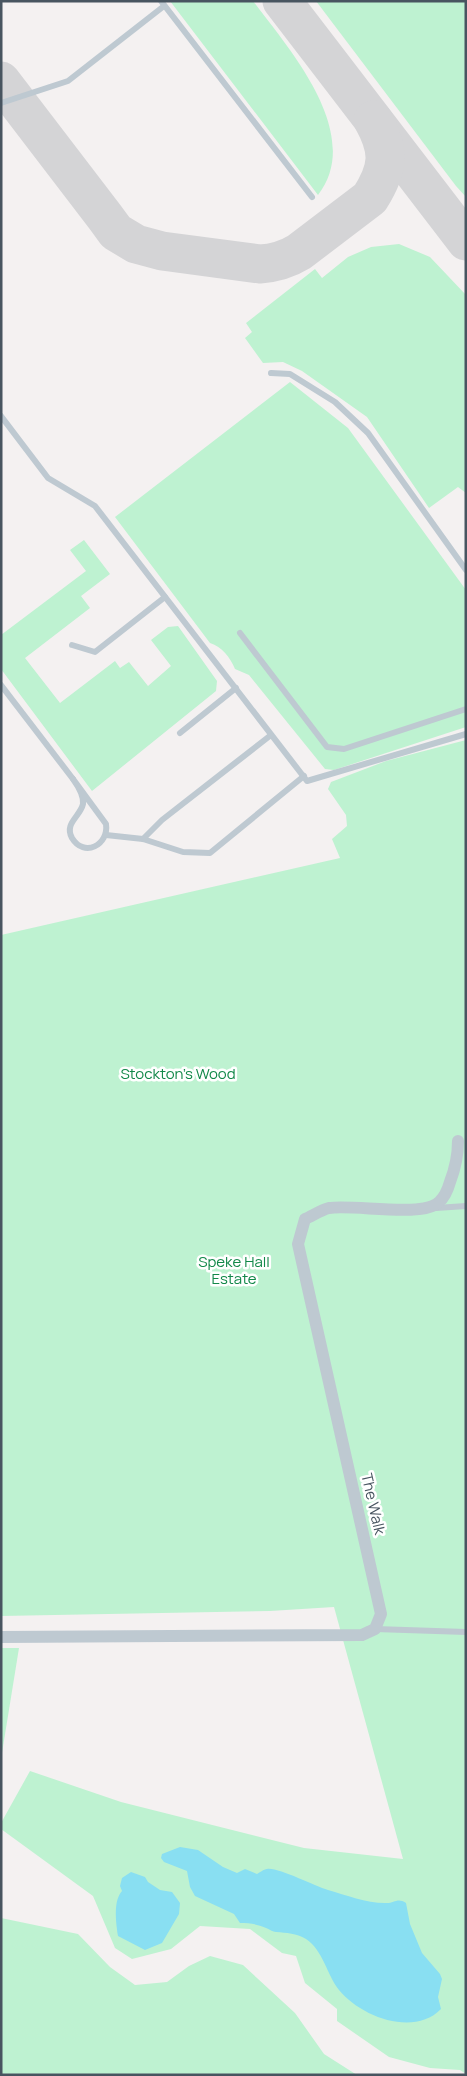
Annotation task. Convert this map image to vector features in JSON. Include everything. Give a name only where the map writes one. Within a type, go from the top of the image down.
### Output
[{"type":"street","points":[[430,1208],[439,1202],[447,1191],[458,1152],[458,1141]]},
{"type":"street","name":"The Walk","points":[[375,1629],[381,1614],[298,1244],[304,1219],[329,1208],[430,1208]]},
{"type":"street","points":[[1,1637],[362,1635],[375,1629]]},
{"type":"lane","points":[[1,103],[68,81],[162,4],[312,198]]},
{"type":"lane","points":[[271,373],[290,374],[335,402],[368,433],[466,570]]},
{"type":"lane","points":[[1,416],[48,478],[95,506],[308,781],[466,734]]},
{"type":"lane","points":[[72,645],[95,652],[165,597]]},
{"type":"lane","points":[[240,633],[327,747],[344,749],[466,709]]},
{"type":"lane","points":[[1,685],[73,779],[104,813],[106,835],[100,844],[89,848],[78,844],[70,834],[72,821],[83,802],[81,792],[73,779]]},
{"type":"lane","points":[[180,733],[236,688]]},
{"type":"lane","points":[[142,839],[162,820],[271,735]]},
{"type":"lane","points":[[106,835],[142,839],[183,852],[210,853],[304,776]]},
{"type":"lane","points":[[430,1208],[466,1206]]},
{"type":"lane","points":[[375,1629],[466,1632]]},
{"type":"green space","points":[[170,1],[253,1],[302,67],[317,93],[328,119],[333,146],[330,171],[318,195]]},
{"type":"green space","points":[[316,1],[466,1],[466,197],[456,186]]},
{"type":"green space","points":[[399,244],[430,257],[466,295],[466,493],[458,487],[429,508],[367,417],[302,371],[283,362],[263,363],[245,338],[252,332],[246,323],[315,269],[322,278],[348,257],[371,247]]},
{"type":"green space","points":[[290,382],[348,428],[466,590],[466,727],[334,770],[325,769],[249,675],[235,669],[225,653],[210,643],[115,517]]},
{"type":"green space","points":[[84,540],[110,574],[81,596],[90,608],[25,658],[60,703],[115,661],[120,668],[129,662],[148,686],[171,666],[151,640],[168,627],[178,626],[217,681],[216,691],[92,791],[1,669],[1,635],[86,571],[70,550]]},
{"type":"green space","name":"Speke Hall Estate","points":[[466,740],[466,2074],[460,2070],[430,2068],[389,2057],[337,2021],[337,2009],[305,1983],[296,1956],[282,1953],[250,1929],[200,1926],[171,1949],[132,1959],[115,1948],[93,1896],[1,1829],[1,1823],[30,1771],[121,1802],[304,1848],[403,1859],[334,1607],[270,1611],[1,1616],[1,935],[340,858],[332,839],[347,826],[346,815],[328,789],[331,782],[386,761]]},
{"type":"green space","points":[[1,1648],[19,1648],[1,1759]]},
{"type":"green space","points":[[1,1918],[78,1934],[110,1967],[135,1985],[167,1982],[189,1966],[210,1956],[243,1965],[295,2013],[324,2054],[357,2075],[1,2075]]},
{"type":"water","points":[[180,1847],[198,1850],[223,1867],[237,1873],[245,1869],[257,1874],[266,1869],[272,1869],[328,1890],[363,1900],[378,1903],[400,1901],[406,1903],[410,1924],[422,1953],[442,1979],[438,1997],[441,2009],[430,2017],[417,2022],[403,2022],[388,2020],[360,2008],[339,1990],[321,1956],[306,1939],[295,1934],[274,1932],[256,1925],[240,1923],[234,1914],[195,1896],[190,1887],[187,1871],[164,1862],[161,1858],[162,1854]]},
{"type":"water","points":[[131,1872],[145,1877],[148,1882],[160,1890],[172,1892],[180,1903],[179,1914],[162,1943],[145,1950],[118,1936],[117,1900],[122,1891],[120,1886],[122,1878]]},
{"type":"taxiway","points":[[282,1],[466,241]]},
{"type":"taxiway","points":[[1,81],[116,232],[136,244],[162,251],[260,264],[280,261],[299,252],[370,198],[381,178],[385,159],[385,150],[373,120]]},
{"type":"park label","name":"Stockton's Wood","points":[[178,1074]]}]
